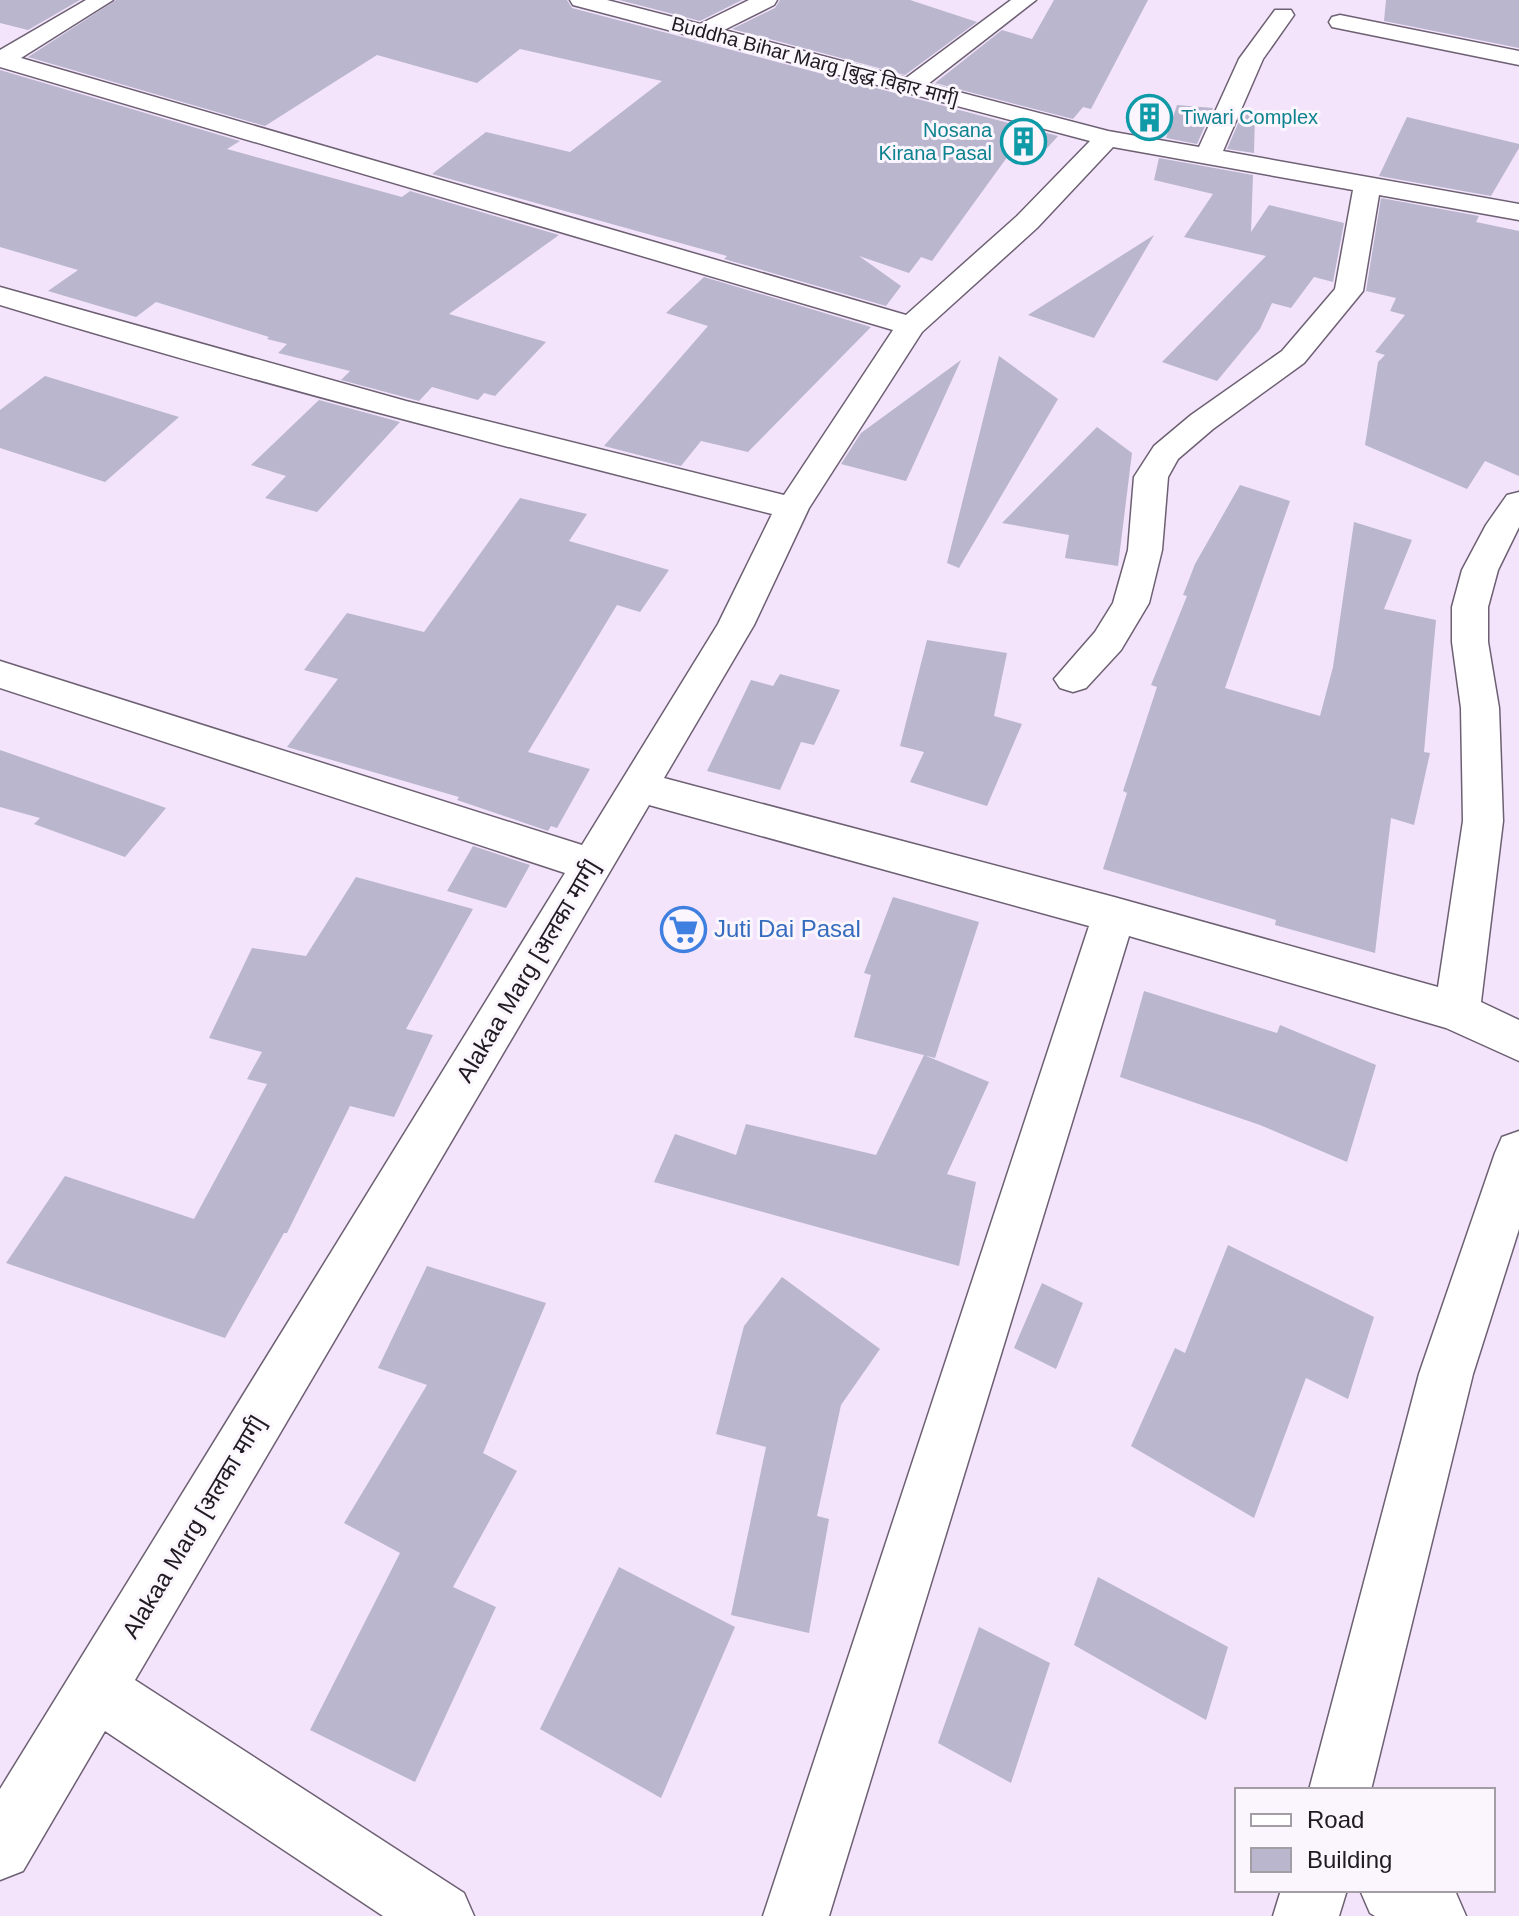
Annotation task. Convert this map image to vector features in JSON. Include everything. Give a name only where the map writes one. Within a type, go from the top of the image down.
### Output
[{"type":"street","points":[[0,59],[102,0]]},
{"type":"street","name":"Buddha Bihar Marg [बुद्ध विहार मार्ग]","points":[[581,0],[1107,138],[1519,212]]},
{"type":"street","points":[[703,32],[766,0]]},
{"type":"street","points":[[910,86],[1025,0]]},
{"type":"street","points":[[1208,155],[1251,59],[1283,15]]},
{"type":"street","points":[[1340,22],[1519,58]]},
{"type":"street","points":[[0,59],[911,326]]},
{"type":"street","name":"Alakaa Marg [अलका मार्ग]","points":[[0,1848],[736,625],[792,508],[911,326],[1027,222],[1107,138]]},
{"type":"street","points":[[1073,679],[1108,641],[1131,603],[1145,550],[1151,477],[1166,453],[1202,422],[1293,357],[1349,291],[1368,183]]},
{"type":"street","points":[[0,296],[417,416],[792,508]]},
{"type":"street","points":[[1457,1012],[1483,821],[1480,708],[1470,642],[1470,607],[1480,570],[1503,525],[1519,503]]},
{"type":"street","points":[[6,683],[591,865]]},
{"type":"street","points":[[640,787],[1114,914],[1457,1012],[1519,1041]]},
{"type":"street","points":[[796,1916],[1114,914]]},
{"type":"street","points":[[1341,1788],[1446,1374],[1519,1153]]},
{"type":"street","points":[[96,1690],[441,1916]]},
{"type":"street","points":[[1306,1916],[1313,1892]]},
{"type":"street","points":[[1396,1892],[1433,1916]]},
{"type":"building","points":[[0,0],[80,0],[28,30],[0,23]]},
{"type":"building","points":[[116,0],[567,0],[572,8],[1058,136],[1040,156],[1013,149],[932,261],[921,257],[909,273],[859,256],[901,286],[886,306],[724,259],[727,256],[432,174],[486,132],[570,152],[662,81],[520,49],[477,83],[377,55],[265,126],[28,57]]},
{"type":"building","points":[[619,0],[742,0],[700,21]]},
{"type":"building","points":[[780,0],[910,0],[977,22],[905,75],[732,29],[775,8]]},
{"type":"building","points":[[1054,0],[1148,0],[1091,109],[1083,107],[1073,119],[935,83],[1002,30],[1032,39]]},
{"type":"building","points":[[1386,0],[1519,0],[1519,48],[1384,21]]},
{"type":"building","points":[[0,70],[240,141],[227,149],[402,197],[410,191],[559,235],[449,314],[546,342],[495,396],[484,393],[478,400],[432,387],[419,401],[341,380],[350,371],[278,353],[287,344],[156,302],[136,317],[48,291],[78,270],[0,247]]},
{"type":"building","points":[[1177,105],[1213,108],[1197,144],[1166,138]]},
{"type":"building","points":[[1243,112],[1255,113],[1254,153],[1227,149]]},
{"type":"building","points":[[1407,117],[1519,144],[1519,148],[1491,196],[1379,176]]},
{"type":"building","points":[[1159,158],[1253,175],[1251,232],[1269,205],[1344,223],[1333,282],[1314,277],[1291,308],[1272,303],[1260,329],[1217,381],[1162,362],[1266,256],[1184,237],[1213,194],[1154,180]]},
{"type":"building","points":[[1381,198],[1479,216],[1476,222],[1519,231],[1519,476],[1485,461],[1467,489],[1365,445],[1378,362],[1385,355],[1375,352],[1405,315],[1390,311],[1396,298],[1366,291]]},
{"type":"building","points":[[1154,235],[1094,338],[1028,315]]},
{"type":"building","points":[[704,277],[871,327],[748,452],[701,441],[681,466],[604,446],[708,326],[666,313]]},
{"type":"building","points":[[999,356],[1058,399],[959,568],[947,563]]},
{"type":"building","points":[[961,360],[906,481],[841,464],[861,433]]},
{"type":"building","points":[[45,376],[179,417],[105,482],[0,448],[0,410]]},
{"type":"building","points":[[319,400],[400,422],[317,512],[265,498],[286,476],[251,465]]},
{"type":"building","points":[[1097,427],[1132,453],[1118,566],[1065,558],[1069,535],[1002,523]]},
{"type":"building","points":[[1240,485],[1290,501],[1225,688],[1320,716],[1333,667],[1354,522],[1412,540],[1384,609],[1436,620],[1424,752],[1430,753],[1414,825],[1391,818],[1375,953],[1275,925],[1276,920],[1103,869],[1127,793],[1123,791],[1157,687],[1151,685],[1187,596],[1183,595],[1195,564]]},
{"type":"building","points":[[520,498],[587,514],[569,541],[669,570],[640,612],[617,605],[528,752],[590,769],[557,828],[551,826],[548,831],[457,800],[459,797],[287,747],[338,679],[304,670],[347,613],[424,632]]},
{"type":"building","points":[[927,640],[1007,653],[994,716],[1022,724],[987,806],[910,782],[924,752],[900,746]]},
{"type":"building","points":[[780,674],[840,690],[814,745],[801,742],[780,790],[707,771],[751,680],[773,686]]},
{"type":"building","points":[[0,750],[166,808],[125,857],[34,824],[40,818],[0,807]]},
{"type":"building","points":[[473,846],[530,865],[506,908],[447,891]]},
{"type":"building","points":[[356,877],[473,909],[406,1029],[433,1035],[394,1117],[350,1106],[287,1233],[284,1233],[225,1338],[6,1263],[65,1176],[194,1219],[267,1084],[247,1079],[262,1052],[209,1038],[252,948],[306,956]]},
{"type":"building","points":[[893,897],[979,922],[935,1058],[854,1037],[871,975],[864,973]]},
{"type":"building","points":[[1144,991],[1277,1033],[1280,1025],[1376,1065],[1347,1162],[1260,1125],[1120,1077]]},
{"type":"building","points":[[924,1055],[989,1082],[947,1174],[976,1182],[959,1266],[654,1182],[675,1134],[736,1155],[746,1124],[876,1155]]},
{"type":"building","points":[[1228,1245],[1374,1317],[1348,1399],[1306,1378],[1254,1518],[1131,1446],[1175,1348],[1185,1353]]},
{"type":"building","points":[[427,1266],[546,1303],[483,1453],[517,1471],[453,1587],[496,1607],[415,1782],[310,1730],[400,1553],[344,1523],[427,1385],[378,1368]]},
{"type":"building","points":[[782,1277],[880,1349],[841,1405],[817,1516],[829,1519],[809,1633],[731,1615],[766,1447],[716,1434],[744,1326]]},
{"type":"building","points":[[1042,1283],[1083,1303],[1056,1369],[1014,1348]]},
{"type":"building","points":[[619,1567],[735,1627],[661,1798],[540,1729]]},
{"type":"building","points":[[1098,1577],[1228,1647],[1206,1720],[1074,1645]]},
{"type":"building","points":[[979,1627],[1050,1663],[1011,1783],[938,1743]]},
{"type":"place","name":"Tiwari Complex","points":[[1150,117]]},
{"type":"place","name":"Nosana Kirana Pasal","points":[[1023,141]]},
{"type":"place","name":"Juti Dai Pasal","points":[[683,929]]}]
